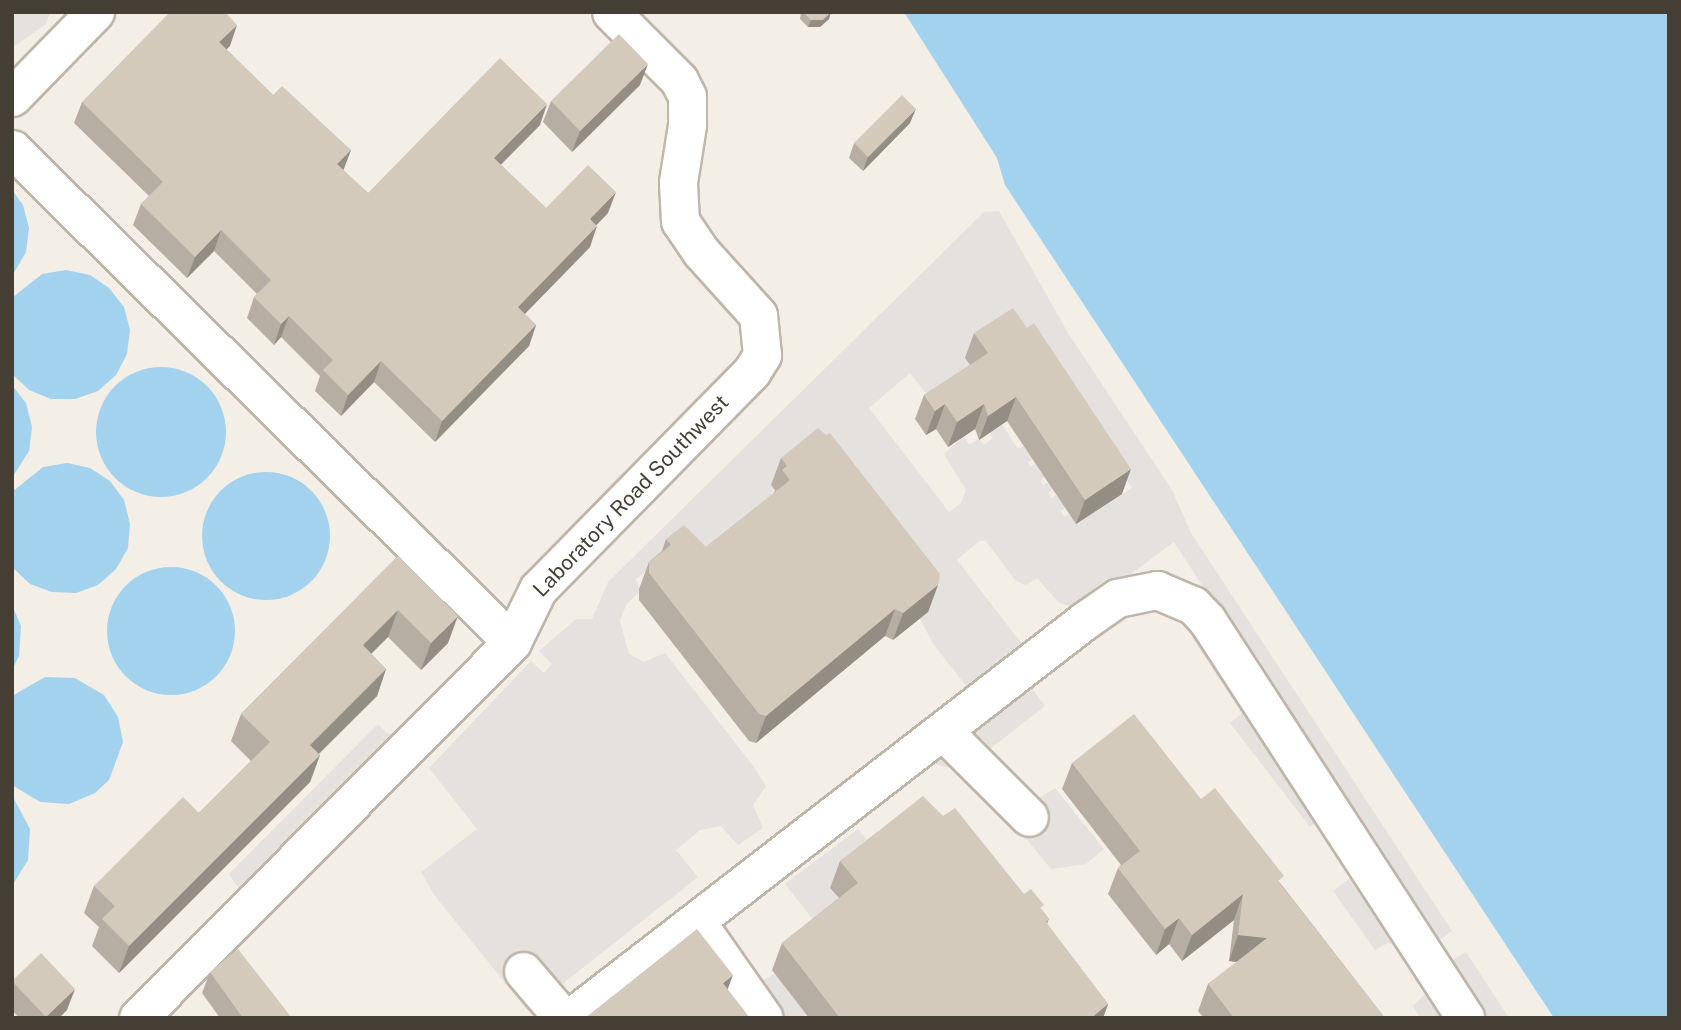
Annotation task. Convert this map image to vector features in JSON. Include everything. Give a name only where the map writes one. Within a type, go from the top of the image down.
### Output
[{"type":"lane","points":[[12,97],[95,12]]},
{"type":"lane","name":"Laboratory Road Southwest","points":[[138,1018],[512,642],[538,589],[752,371],[762,355],[758,314],[701,252],[680,220],[677,192],[687,96],[679,80],[611,12]]},
{"type":"lane","points":[[12,149],[512,642]]},
{"type":"lane","points":[[570,1018],[944,732],[1006,676],[1117,598],[1157,590],[1193,605],[1335,811],[1365,868],[1465,1018]]},
{"type":"lane","points":[[944,732],[1029,817]]},
{"type":"lane","points":[[696,921],[764,1018]]},
{"type":"lane","points":[[523,971],[563,1018]]},
{"type":"shaded area","points":[[12,12],[50,12],[46,24],[12,48]]},
{"type":"shaded area","points":[[999,211],[1068,333],[1172,490],[1191,533],[1452,931],[1435,943],[1174,542],[1112,588],[1106,579],[1071,606],[1059,603],[1037,578],[1026,585],[1016,581],[986,541],[979,541],[957,560],[1022,644],[987,673],[974,696],[934,645],[920,619],[774,489],[771,493],[829,569],[722,554],[653,566],[636,579],[640,591],[626,605],[620,621],[629,654],[644,662],[665,653],[754,767],[766,786],[753,805],[763,828],[738,845],[721,826],[700,830],[676,850],[698,877],[528,1011],[435,896],[421,872],[477,829],[429,768],[531,661],[544,673],[552,664],[539,651],[576,619],[592,619],[608,582],[984,212]],"holes":[[[1035,341],[1132,488],[1076,524],[1069,514],[1064,517],[1061,511],[1065,508],[1056,495],[1052,498],[1048,493],[1053,489],[1048,482],[1043,485],[1040,481],[1045,477],[1035,463],[1031,467],[1028,463],[1032,459],[1023,446],[1018,449],[996,415],[990,433],[993,438],[984,445],[979,439],[969,445],[964,436],[944,454],[966,490],[961,503],[949,512],[869,408],[910,373],[936,406]]]},
{"type":"shaded area","points":[[1194,632],[1325,814],[1310,827],[1230,723],[1242,713],[1192,637]]},
{"type":"shaded area","points":[[1031,687],[1045,706],[986,752],[1025,796],[1041,797],[1055,788],[1104,849],[1086,864],[1051,869],[986,790],[955,769],[933,764]]},
{"type":"shaded area","points":[[378,724],[388,734],[396,733],[239,889],[229,874]]},
{"type":"shaded area","points":[[858,829],[876,852],[831,888],[848,910],[822,931],[785,884]]},
{"type":"shaded area","points":[[1349,879],[1396,945],[1388,943],[1375,950],[1333,891]]},
{"type":"shaded area","points":[[1466,952],[1509,1018],[1485,1018],[1448,963]]},
{"type":"shaded area","points":[[775,973],[807,1014],[803,1018],[777,1018],[757,985]]},
{"type":"shaded area","points":[[1427,992],[1445,1018],[1420,1018],[1413,1006]]},
{"type":"water","points":[[904,12],[1669,12],[1669,1018],[1554,1018],[1005,185],[997,158]]},
{"type":"water","points":[[12,190],[23,205],[29,228],[26,252],[12,276]]},
{"type":"water","points":[[66,270],[90,275],[109,288],[124,307],[130,330],[127,354],[116,375],[98,391],[75,399],[51,399],[29,390],[12,374],[12,298],[42,274]]},
{"type":"water","points":[[161,367],[186,372],[207,386],[221,407],[226,432],[221,457],[207,478],[186,492],[161,497],[136,492],[115,478],[101,457],[96,432],[101,407],[115,386],[136,372]]},
{"type":"water","points":[[12,385],[26,403],[32,427],[29,451],[12,478]]},
{"type":"water","points":[[67,463],[90,468],[110,481],[124,500],[130,524],[128,548],[116,569],[98,585],[76,593],[52,592],[30,584],[12,567],[12,492],[43,467]]},
{"type":"water","points":[[266,472],[290,477],[311,491],[325,512],[330,536],[325,560],[311,581],[290,595],[266,600],[242,595],[221,581],[207,560],[202,536],[207,512],[221,491],[242,477]]},
{"type":"water","points":[[171,567],[195,572],[216,586],[230,607],[235,631],[230,655],[216,676],[195,690],[171,695],[147,690],[126,676],[112,655],[107,631],[112,607],[126,586],[147,572]]},
{"type":"water","points":[[12,605],[21,626],[19,656],[12,670]]},
{"type":"water","points":[[45,677],[75,678],[104,695],[118,717],[123,742],[109,780],[95,793],[69,804],[40,802],[12,785],[12,696]]},
{"type":"water","points":[[12,795],[30,829],[28,860],[12,886]]},
{"type":"building","points":[[170,12],[225,12],[237,25],[219,42],[273,95],[282,86],[351,150],[337,164],[368,193],[500,58],[547,104],[494,158],[546,208],[588,165],[616,192],[590,219],[597,226],[518,307],[536,325],[442,421],[381,361],[348,395],[323,370],[333,360],[289,316],[281,324],[254,297],[271,280],[221,230],[195,257],[141,204],[163,182],[82,102]]},
{"type":"building","points":[[803,12],[831,12],[823,20],[811,20]]},
{"type":"building","points":[[619,34],[648,64],[580,131],[551,101]]},
{"type":"building","points":[[902,95],[916,109],[868,157],[854,143]]},
{"type":"building","points":[[1013,308],[1027,328],[1034,323],[1131,469],[1085,500],[1016,397],[988,416],[984,404],[957,422],[945,404],[935,411],[924,395],[988,353],[974,333]]},
{"type":"building","points":[[818,428],[826,435],[830,433],[940,574],[938,585],[903,613],[895,609],[766,716],[759,714],[649,573],[649,562],[671,545],[666,539],[684,525],[706,547],[790,480],[782,470],[787,466],[781,458]]},
{"type":"building","points":[[398,556],[458,616],[431,643],[398,610],[363,645],[386,669],[310,745],[320,755],[129,946],[102,919],[115,906],[94,886],[183,797],[199,813],[270,742],[241,714]]},
{"type":"building","points":[[1134,714],[1201,799],[1215,788],[1284,876],[1278,881],[1385,1018],[1234,1018],[1208,984],[1267,938],[1238,935],[1243,894],[1192,935],[1179,918],[1165,929],[1118,868],[1140,851],[1072,763]]},
{"type":"building","points":[[923,796],[943,816],[955,808],[1024,894],[1031,889],[1044,905],[1040,908],[1049,919],[1046,922],[1108,1004],[1091,1018],[840,1018],[782,943],[858,883],[840,861]]},
{"type":"building","points":[[697,929],[733,975],[723,983],[750,1018],[585,1018]]},
{"type":"building","points":[[238,949],[292,1018],[243,1018],[210,972]]},
{"type":"building","points":[[41,953],[75,989],[46,1017],[12,981]]}]
